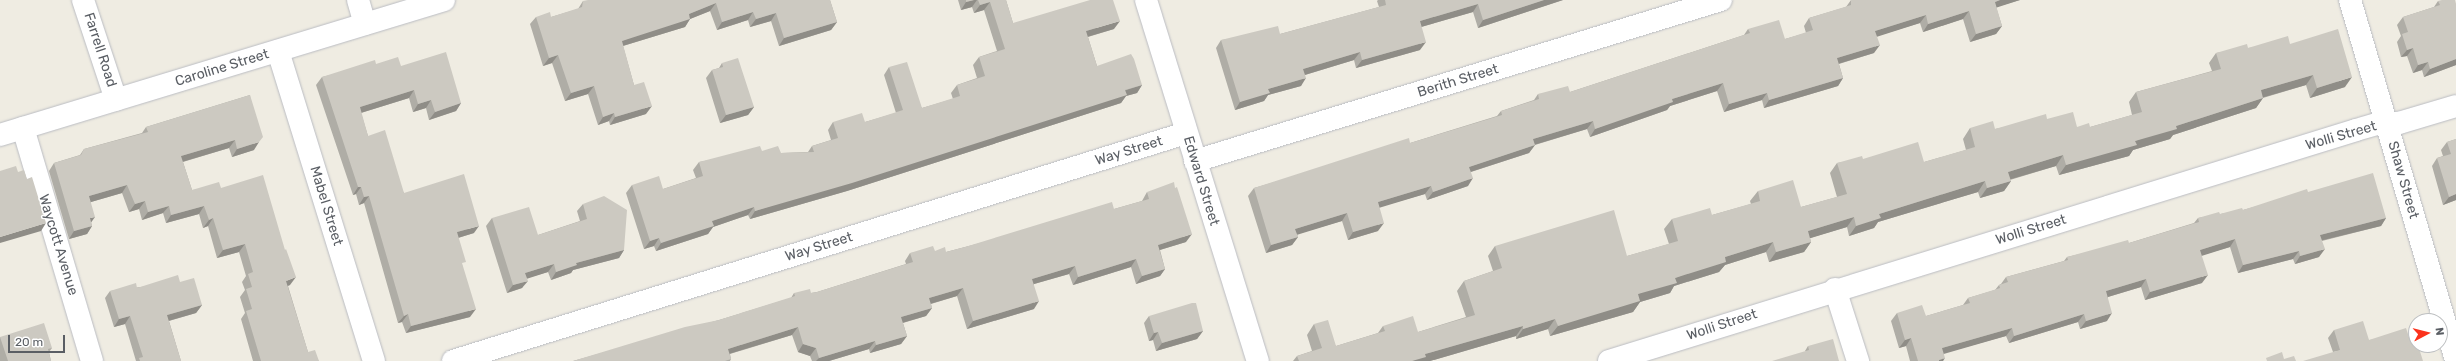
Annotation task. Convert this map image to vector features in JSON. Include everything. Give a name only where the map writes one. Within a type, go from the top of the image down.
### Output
[{"type":"street","name":"Farrell Road","points":[[83,0],[116,100]]},
{"type":"street","points":[[358,0],[365,24]]},
{"type":"street","name":"Caroline Street","points":[[0,135],[444,0]]},
{"type":"street","name":"Edward Street","points":[[1146,0],[1186,133],[1258,361]]},
{"type":"street","name":"Berith Street","points":[[1195,162],[1721,0]]},
{"type":"street","name":"Shaw Street","points":[[2350,0],[2456,361]]},
{"type":"street","name":"Mabel Street","points":[[278,51],[374,361]]},
{"type":"street","name":"Wolli Street","points":[[1609,361],[1835,289],[2356,130],[2399,123],[2456,106]]},
{"type":"street","name":"Waycott Avenue","points":[[23,128],[92,361]]},
{"type":"street","name":"Way Street","points":[[453,361],[1186,133]]},
{"type":"street","points":[[1835,289],[1858,361]]},
{"type":"building","points":[[830,0],[837,22],[784,38],[776,13],[756,19],[753,12],[722,22],[716,3],[689,14],[690,19],[622,41],[634,85],[644,82],[652,106],[615,117],[614,113],[603,117],[594,86],[571,93],[558,55],[549,58],[536,17],[550,12],[551,17],[582,7],[583,1]]},
{"type":"building","points":[[978,0],[1006,0],[1013,23],[1090,0],[1113,0],[1120,21],[1086,31],[1097,66],[1131,54],[1142,85],[1125,90],[1127,95],[852,183],[755,211],[754,207],[712,221],[714,226],[661,243],[659,238],[650,241],[632,185],[659,176],[663,189],[703,176],[699,162],[760,146],[762,151],[778,146],[781,153],[814,152],[812,146],[838,138],[833,122],[862,113],[865,122],[903,110],[889,67],[907,62],[922,108],[960,96],[957,85],[985,76],[979,57],[1005,49],[990,2],[980,5]]},
{"type":"building","points":[[1385,0],[1544,0],[1483,20],[1478,4],[1420,21],[1426,42],[1362,60],[1360,52],[1303,69],[1306,78],[1268,89],[1270,93],[1240,102],[1221,40],[1278,26],[1280,34],[1386,5]]},
{"type":"building","points":[[1851,0],[2000,0],[1995,2],[2002,26],[1976,34],[1969,11],[1928,24],[1926,15],[1875,31],[1880,45],[1837,58],[1843,78],[1769,100],[1767,93],[1729,104],[1723,83],[1672,99],[1673,102],[1595,129],[1593,121],[1533,139],[1535,145],[1469,167],[1473,178],[1433,192],[1431,186],[1378,202],[1384,223],[1353,232],[1347,213],[1295,229],[1298,237],[1271,245],[1254,188],[1409,138],[1410,143],[1502,115],[1501,111],[1539,99],[1538,94],[1568,86],[1570,92],[1750,33],[1748,29],[1779,20],[1785,39],[1813,30],[1809,18],[1851,5]]},
{"type":"building","points":[[2455,0],[2456,4],[2456,59],[2430,69],[2428,62],[2418,65],[2413,48],[2407,50],[2402,34],[2408,32],[2403,17],[2440,5],[2438,1]]},
{"type":"building","points":[[2338,29],[2352,77],[2317,88],[2313,75],[2261,90],[2263,98],[2176,126],[2177,129],[2135,141],[2137,145],[2066,165],[2063,155],[2008,172],[2011,181],[1987,188],[1985,181],[1879,214],[1881,218],[1856,226],[1854,217],[1808,231],[1811,242],[1776,252],[1773,242],[1725,257],[1726,262],[1675,278],[1677,283],[1638,294],[1640,301],[1558,326],[1555,319],[1523,329],[1523,326],[1425,354],[1426,357],[1412,361],[1299,361],[1297,356],[1322,348],[1314,324],[1328,320],[1336,346],[1385,331],[1383,326],[1413,316],[1418,332],[1475,315],[1464,281],[1502,268],[1495,246],[1614,210],[1627,256],[1678,241],[1672,219],[1710,208],[1712,215],[1760,201],[1758,191],[1793,180],[1801,207],[1847,194],[1837,163],[1862,156],[1863,159],[1918,142],[1924,162],[1975,147],[1970,128],[1993,121],[1995,129],[2046,114],[2047,119],[2073,112],[2077,127],[2089,123],[2090,127],[2142,112],[2136,92],[2221,69],[2216,53],[2247,44],[2248,48],[2288,36],[2290,44]]},
{"type":"building","points":[[446,52],[461,103],[435,112],[431,100],[418,104],[414,90],[360,107],[368,136],[385,130],[404,193],[464,174],[479,226],[457,232],[466,262],[462,263],[476,309],[411,326],[408,314],[404,316],[369,196],[364,197],[361,187],[358,187],[322,77],[375,60],[376,64],[398,57],[401,66]]},
{"type":"building","points":[[738,58],[754,107],[726,115],[712,70],[723,67],[722,63]]},
{"type":"building","points":[[250,95],[263,137],[259,142],[237,149],[235,140],[181,156],[192,190],[219,182],[221,188],[263,175],[285,250],[286,249],[296,277],[286,281],[308,352],[315,350],[319,361],[261,361],[246,311],[252,309],[246,289],[252,287],[248,274],[253,272],[245,244],[223,250],[213,218],[209,220],[204,206],[171,215],[169,206],[148,212],[145,201],[135,204],[127,185],[89,196],[95,217],[90,218],[92,226],[74,231],[54,163],[81,155],[84,149],[148,132],[146,127]]},
{"type":"building","points":[[2456,139],[2456,194],[2449,197],[2437,158],[2451,154],[2447,142]]},
{"type":"building","points":[[16,166],[18,172],[24,170],[27,179],[32,177],[46,223],[0,237],[0,171]]},
{"type":"building","points":[[2373,173],[2386,218],[2320,235],[2325,249],[2300,256],[2299,251],[2243,265],[2235,239],[2200,250],[2208,275],[2150,292],[2146,279],[2106,291],[2112,313],[2086,321],[2084,314],[2014,336],[2012,328],[1942,348],[1945,358],[1939,361],[1918,361],[1911,338],[1905,340],[1897,313],[1922,305],[1926,316],[1970,303],[1968,298],[2000,288],[1999,285],[2008,282],[2006,277],[2068,260],[2067,257],[2128,240],[2129,243],[2199,222],[2198,218],[2219,212],[2220,214],[2242,208],[2243,210],[2307,189],[2308,192]]},
{"type":"building","points":[[1174,182],[1192,234],[1158,245],[1165,269],[1142,276],[1136,259],[1078,277],[1075,266],[1032,279],[1039,301],[973,321],[963,288],[929,298],[932,308],[901,317],[907,336],[876,345],[875,341],[819,358],[816,348],[803,344],[798,327],[728,349],[731,359],[725,361],[573,361],[685,327],[719,320],[795,296],[794,293],[810,289],[811,293],[817,292],[913,262],[910,253],[933,246],[935,251],[945,247],[946,252],[1112,202],[1114,209],[1149,199],[1147,192]]},
{"type":"building","points":[[604,196],[627,210],[624,250],[576,263],[577,265],[556,272],[554,264],[525,273],[528,281],[513,285],[492,218],[529,207],[538,235],[587,219],[583,204]]},
{"type":"building","points":[[178,275],[180,282],[194,278],[202,305],[167,315],[181,361],[140,361],[139,358],[143,357],[130,316],[119,319],[110,291],[136,283],[137,288]]},
{"type":"building","points":[[1196,303],[1203,331],[1162,343],[1158,332],[1154,333],[1149,316]]},
{"type":"building","points":[[2363,321],[2369,340],[2406,328],[2408,334],[2408,353],[2420,353],[2423,361],[2303,361],[2340,350],[2334,330]]},
{"type":"building","points":[[44,323],[52,348],[48,349],[51,361],[8,361],[0,337]]},
{"type":"building","points":[[1833,339],[1839,361],[1772,361],[1809,350],[1808,346]]},
{"type":"building","points":[[2282,352],[2284,359],[2294,356],[2296,361],[2267,361],[2266,358]]}]
